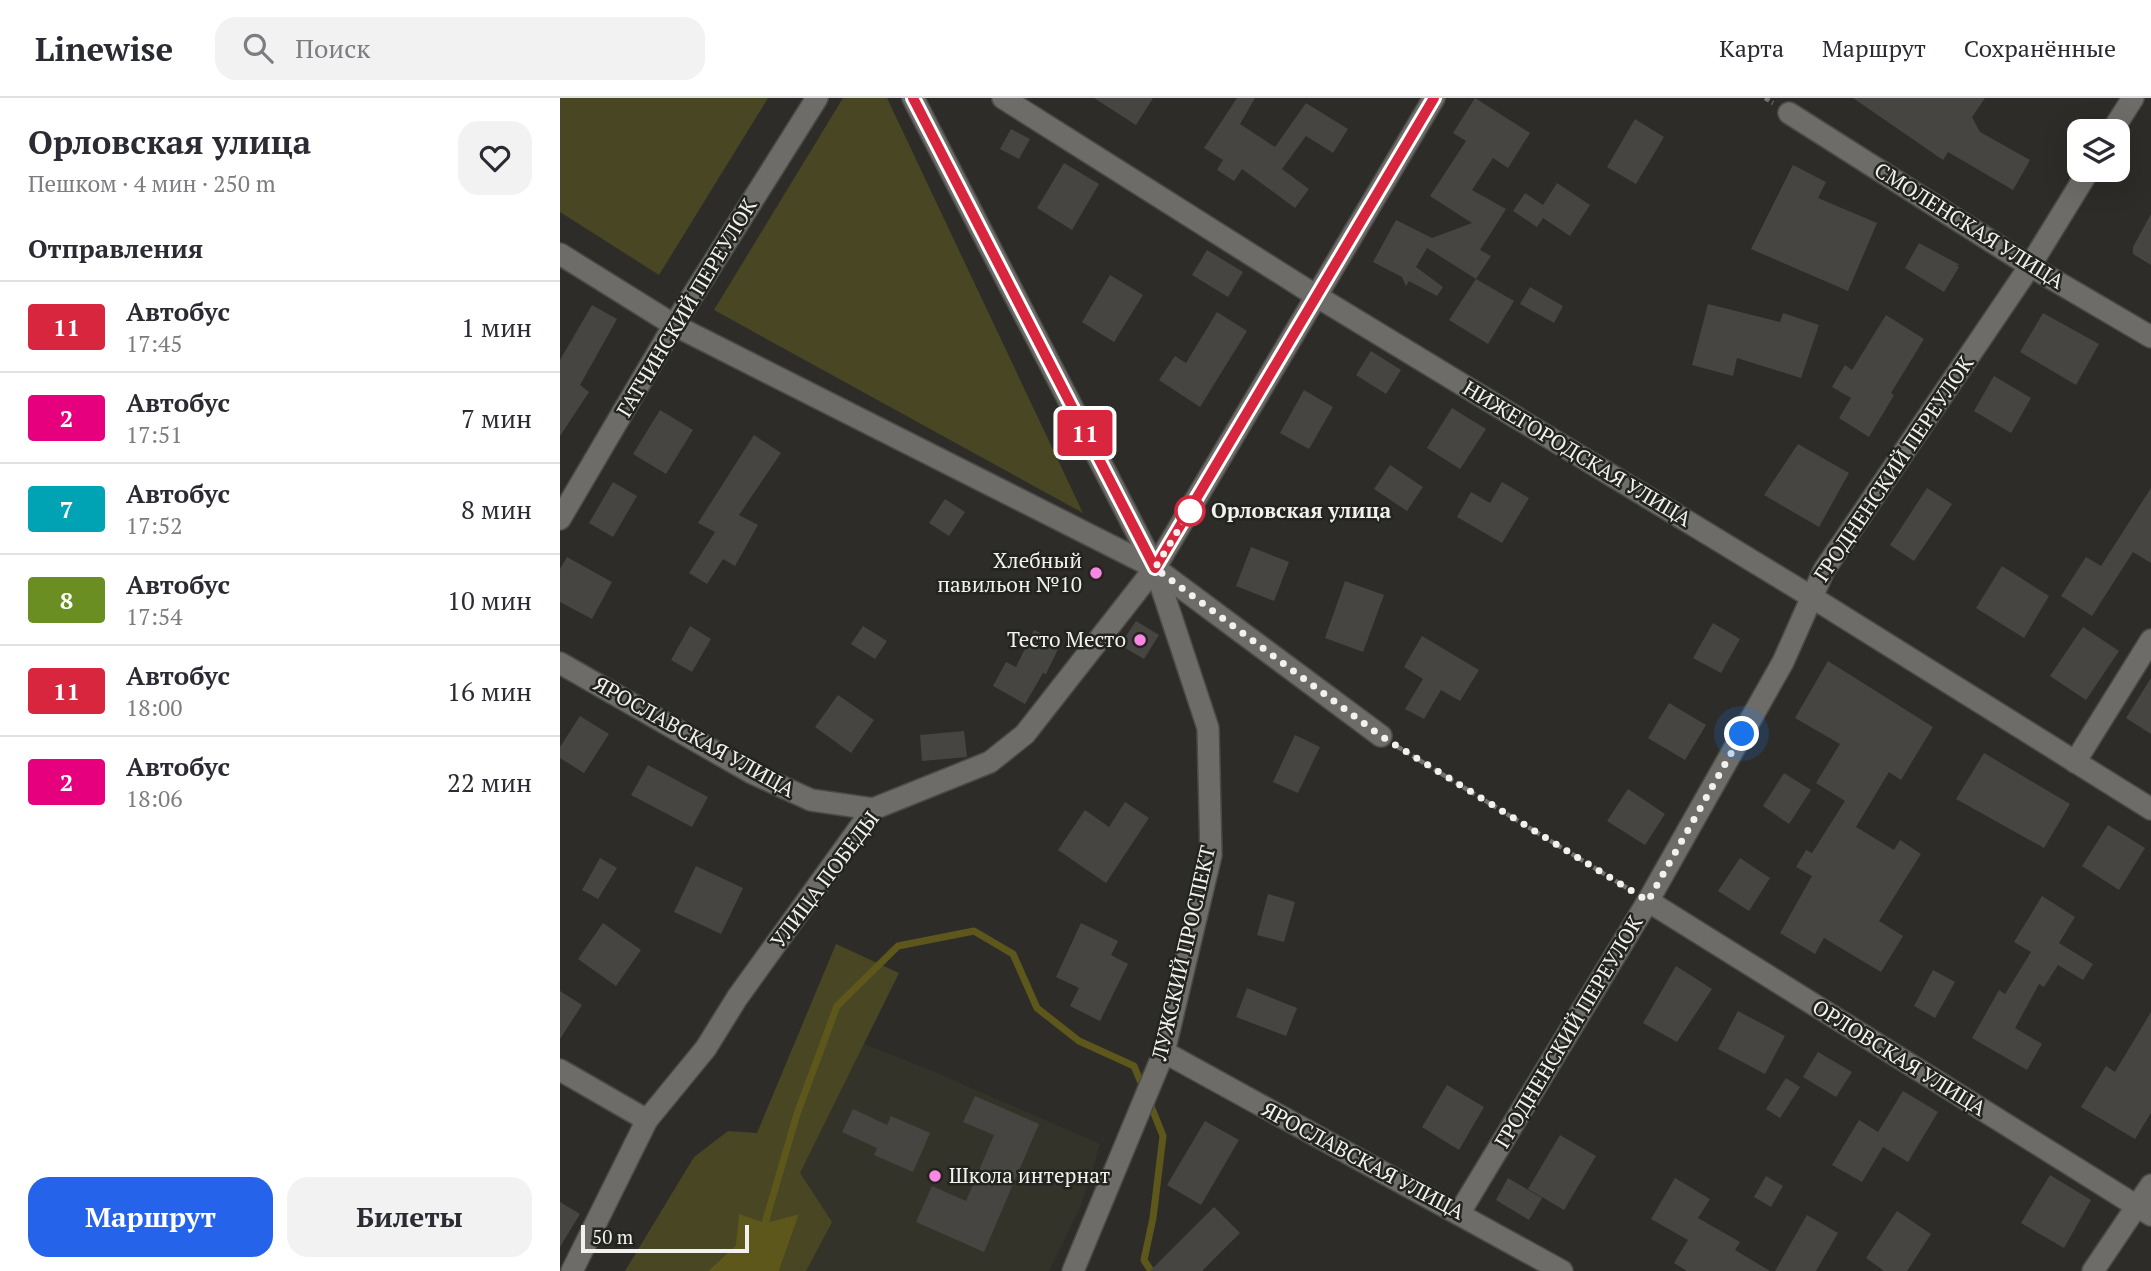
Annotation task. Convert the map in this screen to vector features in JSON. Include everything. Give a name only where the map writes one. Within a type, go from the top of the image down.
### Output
[{"type":"street","name":"ГАТЧИНСКИЙ ПЕРЕУЛОК","points":[[560,519],[674,325],[817,98]]},
{"type":"street","name":"ЛУЖСКИЙ ПРОСПЕКТ","points":[[913,98],[1155,568],[1208,727],[1211,855],[1164,1052],[1073,1270]]},
{"type":"street","name":"НИЖЕГОРОДСКАЯ УЛИЦА","points":[[1003,98],[1318,297],[1810,596],[2151,809]]},
{"type":"street","name":"УЛИЦА ПОБЕДЫ","points":[[572,1271],[647,1120],[706,1048],[737,999],[873,809],[990,762],[1025,734],[1155,568],[1434,98]]},
{"type":"street","points":[[2120,119],[2133,98]]},
{"type":"street","name":"СМОЛЕНСКАЯ УЛИЦА","points":[[1789,113],[2029,266],[2151,337]]},
{"type":"street","name":"ГРОДНЕНСКИЙ ПЕРЕУЛОК","points":[[1460,1212],[1648,901],[1783,662],[1810,596],[1824,570],[2029,266],[2082,182]]},
{"type":"street","points":[[560,254],[674,325],[1155,568],[1381,736]]},
{"type":"street","points":[[2075,762],[2151,640]]},
{"type":"street","name":"ЯРОСЛАВСКАЯ УЛИЦА","points":[[560,663],[752,773],[811,800],[873,809]]},
{"type":"street","name":"ОРЛОВСКАЯ УЛИЦА","points":[[1648,901],[2144,1210]]},
{"type":"street","name":"ЯРОСЛАВСКАЯ УЛИЦА","points":[[1164,1052],[1399,1182],[1460,1212],[1562,1271]]},
{"type":"street","points":[[560,1069],[647,1120]]},
{"type":"street","points":[[2093,1271],[2144,1210],[2151,1185]]},
{"type":"path","points":[[1381,736],[1648,901]]},
{"type":"shaded area","points":[[560,98],[768,98],[659,275],[560,212]]},
{"type":"shaded area","points":[[843,98],[887,98],[1083,513],[714,310]]},
{"type":"shaded area","points":[[836,944],[899,973],[800,1173],[832,1222],[806,1271],[779,1271],[799,1214],[765,1223],[708,1271],[625,1271],[694,1157],[728,1131],[757,1133]]},
{"type":"shaded area","name":"Школа интернат","points":[[828,1030],[923,1067],[1100,1144],[1080,1208],[1049,1271],[779,1271],[794,1233],[797,1114]]},
{"type":"shaded area","points":[[739,1214],[765,1223],[799,1214],[779,1271],[708,1271],[736,1245]]},
{"type":"building","points":[[1094,98],[1153,98],[1136,125]]},
{"type":"building","points":[[1237,98],[1255,98],[1240,124],[1275,147],[1306,103],[1348,129],[1333,153],[1306,136],[1282,169],[1309,189],[1295,208],[1242,169],[1234,181],[1217,170],[1223,160],[1204,148]]},
{"type":"building","points":[[1475,98],[1530,133],[1508,168],[1493,158],[1472,190],[1506,209],[1480,250],[1491,256],[1476,279],[1427,248],[1416,267],[1443,287],[1437,296],[1409,281],[1406,286],[1402,277],[1373,262],[1396,220],[1432,238],[1472,223],[1430,196],[1466,141],[1453,133]]},
{"type":"building","points":[[1853,98],[1985,98],[1972,117],[1980,132],[2030,160],[2013,190],[1948,152],[1943,160]]},
{"type":"building","points":[[1635,119],[1664,137],[1636,184],[1607,167]]},
{"type":"building","points":[[1011,129],[1030,139],[1019,159],[1000,149]]},
{"type":"building","points":[[1064,163],[1099,184],[1072,230],[1037,208]]},
{"type":"building","points":[[1793,165],[1826,182],[1818,198],[1877,223],[1848,291],[1751,249]]},
{"type":"building","points":[[1557,183],[1590,205],[1570,236],[1543,218],[1537,227],[1513,211],[1525,193],[1543,205]]},
{"type":"building","points":[[2151,214],[2151,265],[2133,254],[2133,247]]},
{"type":"building","points":[[1919,243],[1960,265],[1956,265],[1959,267],[1944,292],[1905,268]]},
{"type":"building","points":[[1207,250],[1243,272],[1228,297],[1192,275]]},
{"type":"building","points":[[1110,275],[1143,295],[1114,342],[1082,322]]},
{"type":"building","points":[[1476,279],[1514,301],[1488,344],[1449,320]]},
{"type":"building","points":[[1530,287],[1563,306],[1554,323],[1520,304]]},
{"type":"building","points":[[1708,304],[1780,322],[1783,313],[1819,325],[1801,378],[1737,358],[1733,376],[1692,365]]},
{"type":"building","points":[[592,305],[617,319],[580,385],[589,392],[560,436],[560,360]]},
{"type":"building","points":[[1217,312],[1247,331],[1200,407],[1159,380],[1175,356],[1186,363]]},
{"type":"building","points":[[2043,313],[2099,344],[2076,385],[2020,352]]},
{"type":"building","points":[[1886,315],[1924,339],[1891,393],[1894,395],[1869,437],[1839,418],[1851,398],[1832,387],[1845,365],[1852,370]]},
{"type":"building","points":[[1371,351],[1401,370],[1386,394],[1356,375]]},
{"type":"building","points":[[1994,376],[2031,398],[2011,433],[1974,411]]},
{"type":"building","points":[[1304,390],[1333,407],[1309,449],[1280,433]]},
{"type":"building","points":[[1452,408],[1486,429],[1460,469],[1427,448]]},
{"type":"building","points":[[660,410],[693,430],[666,474],[633,454]]},
{"type":"building","points":[[754,435],[781,453],[739,515],[758,525],[735,566],[723,559],[707,584],[689,573],[715,532],[698,523]]},
{"type":"building","points":[[1798,444],[1849,473],[1819,527],[1764,495]]},
{"type":"building","points":[[1390,465],[1423,487],[1407,511],[1374,489]]},
{"type":"building","points":[[613,482],[637,496],[613,537],[589,523]]},
{"type":"building","points":[[1502,482],[1529,498],[1502,543],[1457,517],[1471,492],[1490,503]]},
{"type":"building","points":[[1927,488],[1952,504],[1914,561],[1890,545]]},
{"type":"building","points":[[2151,488],[2151,563],[2133,552],[2092,616],[2061,596],[2086,557],[2101,566]]},
{"type":"building","points":[[945,499],[965,512],[949,536],[929,523]]},
{"type":"building","points":[[1251,547],[1289,562],[1274,601],[1236,586]]},
{"type":"building","points":[[567,557],[612,582],[592,619],[560,602],[560,569]]},
{"type":"building","points":[[2002,566],[2049,596],[2024,638],[1976,608]]},
{"type":"building","points":[[1345,581],[1384,595],[1363,652],[1325,638]]},
{"type":"building","name":"Тесто Место","points":[[1136,621],[1159,635],[1144,659],[1120,645]]},
{"type":"building","points":[[1713,623],[1740,639],[1721,673],[1693,658]]},
{"type":"building","points":[[690,626],[711,639],[692,672],[671,660]]},
{"type":"building","points":[[863,626],[887,641],[875,659],[851,644]]},
{"type":"building","points":[[2083,627],[2119,651],[2086,700],[2050,676]]},
{"type":"building","points":[[1034,630],[1061,643],[1046,674],[1043,673],[1025,704],[993,686],[1006,662],[1016,667]]},
{"type":"building","points":[[1422,636],[1479,670],[1460,701],[1441,690],[1424,719],[1405,709],[1423,679],[1404,667]]},
{"type":"building","points":[[1828,661],[1933,727],[1901,780],[1889,772],[1856,827],[1894,850],[1900,840],[1921,854],[1879,921],[1903,936],[1881,972],[1824,938],[1815,954],[1780,933],[1812,876],[1796,867],[1806,850],[1812,853],[1845,801],[1816,783],[1840,744],[1795,718]]},
{"type":"building","points":[[2151,678],[2151,734],[2126,718]]},
{"type":"building","points":[[838,695],[874,720],[851,753],[815,727]]},
{"type":"building","points":[[1669,703],[1706,725],[1685,760],[1648,738]]},
{"type":"building","points":[[580,716],[609,734],[584,773],[560,758],[560,747]]},
{"type":"building","points":[[964,731],[967,757],[922,761],[920,735]]},
{"type":"building","points":[[1295,735],[1320,747],[1298,793],[1273,782]]},
{"type":"building","points":[[1984,753],[2070,804],[2044,848],[1956,799]]},
{"type":"building","points":[[648,765],[708,797],[692,827],[631,795]]},
{"type":"building","points":[[1784,773],[1811,790],[1789,824],[1763,806]]},
{"type":"building","points":[[1628,789],[1665,814],[1645,845],[1607,821]]},
{"type":"building","points":[[1125,802],[1149,818],[1106,883],[1058,850],[1085,810],[1109,827]]},
{"type":"building","points":[[2108,825],[2145,848],[2119,890],[2082,866]]},
{"type":"building","points":[[600,858],[617,868],[598,899],[582,890]]},
{"type":"building","points":[[1740,858],[1770,878],[1749,911],[1718,891]]},
{"type":"building","points":[[696,866],[743,888],[721,934],[674,912]]},
{"type":"building","points":[[1268,894],[1295,902],[1284,942],[1257,935]]},
{"type":"building","points":[[2042,896],[2075,917],[2059,943],[2093,964],[2083,980],[2058,965],[2044,987],[2039,984],[2015,1028],[2042,1044],[2027,1070],[1972,1038],[1999,990],[2005,994],[2031,952],[2014,942]]},
{"type":"building","points":[[603,923],[641,950],[616,986],[578,959]]},
{"type":"building","points":[[1081,923],[1118,941],[1111,955],[1128,964],[1100,1021],[1070,1006],[1079,988],[1056,977]]},
{"type":"building","points":[[1676,966],[1712,989],[1677,1042],[1643,1023]]},
{"type":"building","points":[[1933,970],[1955,982],[1935,1018],[1914,1006]]},
{"type":"building","points":[[1247,988],[1297,1008],[1286,1036],[1236,1017]]},
{"type":"building","points":[[560,991],[582,1005],[560,1039]]},
{"type":"building","points":[[1738,1011],[1785,1036],[1765,1074],[1718,1049]]},
{"type":"building","points":[[2151,1012],[2151,1113],[2135,1139],[2081,1107],[2106,1066],[2115,1072]]},
{"type":"building","points":[[1818,1052],[1852,1072],[1836,1097],[1803,1077]]},
{"type":"building","points":[[1786,1078],[1800,1087],[1780,1118],[1766,1109]]},
{"type":"building","points":[[1447,1085],[1484,1107],[1459,1150],[1422,1127]]},
{"type":"building","points":[[1903,1091],[1938,1112],[1908,1162],[1883,1147],[1862,1182],[1832,1165],[1859,1120],[1878,1132]]},
{"type":"building","points":[[975,1096],[1039,1124],[984,1252],[916,1222],[932,1186],[966,1201],[994,1135],[963,1122]]},
{"type":"building","points":[[853,1109],[887,1125],[891,1116],[930,1133],[913,1172],[874,1155],[877,1148],[842,1132]]},
{"type":"building","points":[[1205,1121],[1239,1140],[1201,1205],[1167,1185]]},
{"type":"building","points":[[1560,1135],[1596,1156],[1564,1210],[1528,1189]]},
{"type":"building","points":[[2050,1175],[2091,1200],[2064,1248],[2021,1223]]},
{"type":"building","points":[[1766,1176],[1783,1186],[1771,1207],[1754,1197]]},
{"type":"building","points":[[1508,1178],[1542,1198],[1529,1220],[1496,1200]]},
{"type":"building","points":[[1675,1178],[1710,1199],[1698,1218],[1740,1242],[1735,1250],[1770,1271],[1687,1271],[1674,1263],[1688,1240],[1651,1219]]},
{"type":"building","points":[[560,1202],[580,1214],[560,1247]]},
{"type":"building","points":[[1214,1207],[1240,1233],[1202,1271],[1150,1271]]},
{"type":"building","points":[[1897,1211],[1931,1234],[1907,1271],[1884,1271],[1866,1258]]},
{"type":"building","points":[[1807,1215],[1838,1233],[1816,1271],[1775,1271]]},
{"type":"waterway","points":[[765,1223],[797,1114],[837,1006],[898,946],[974,931],[1013,954],[1037,1008],[1079,1041],[1134,1066],[1144,1090]]},
{"type":"waterway","points":[[1149,1101],[1163,1136],[1153,1218],[1144,1260],[1151,1271]]},
{"type":"bus line","name":"11","points":[[913,98],[1155,568],[1434,98]]},
{"type":"place","name":"Орловская улица","points":[[1190,511]]},
{"type":"place","name":"Хлебный павильон №10","points":[[1096,573]]},
{"type":"place","name":"Тесто Место","points":[[1140,640]]},
{"type":"place","name":"Школа интернат","points":[[935,1176]]},
{"type":"route","points":[[1190,511],[1155,568],[1381,736],[1648,901],[1742,734]]}]
